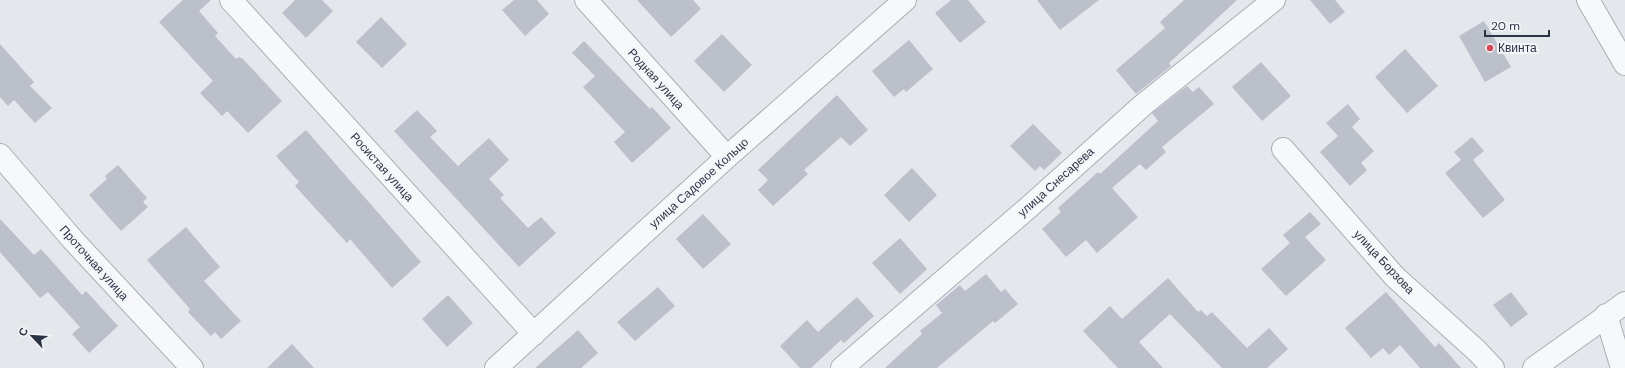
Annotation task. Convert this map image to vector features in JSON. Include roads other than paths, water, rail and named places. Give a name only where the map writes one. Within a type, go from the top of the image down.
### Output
[{"type":"street","name":"Росистая улица","points":[[231,0],[534,334]]},
{"type":"street","name":"Родная улица","points":[[586,0],[727,157]]},
{"type":"street","name":"улица Садовое Кольцо","points":[[496,368],[727,157],[904,0]]},
{"type":"street","name":"улица Снесарева","points":[[842,368],[1029,207],[1143,105],[1274,0]]},
{"type":"street","points":[[1588,0],[1625,64]]},
{"type":"street","name":"улица Борзова","points":[[1283,149],[1395,276],[1478,352],[1493,368]]},
{"type":"street","name":"Проточная улица","points":[[0,155],[72,240],[192,368]]},
{"type":"street","points":[[1534,368],[1606,315],[1625,303]]},
{"type":"street","points":[[1606,315],[1622,368]]},
{"type":"place","name":"Квинта","points":[[1490,48]]}]
